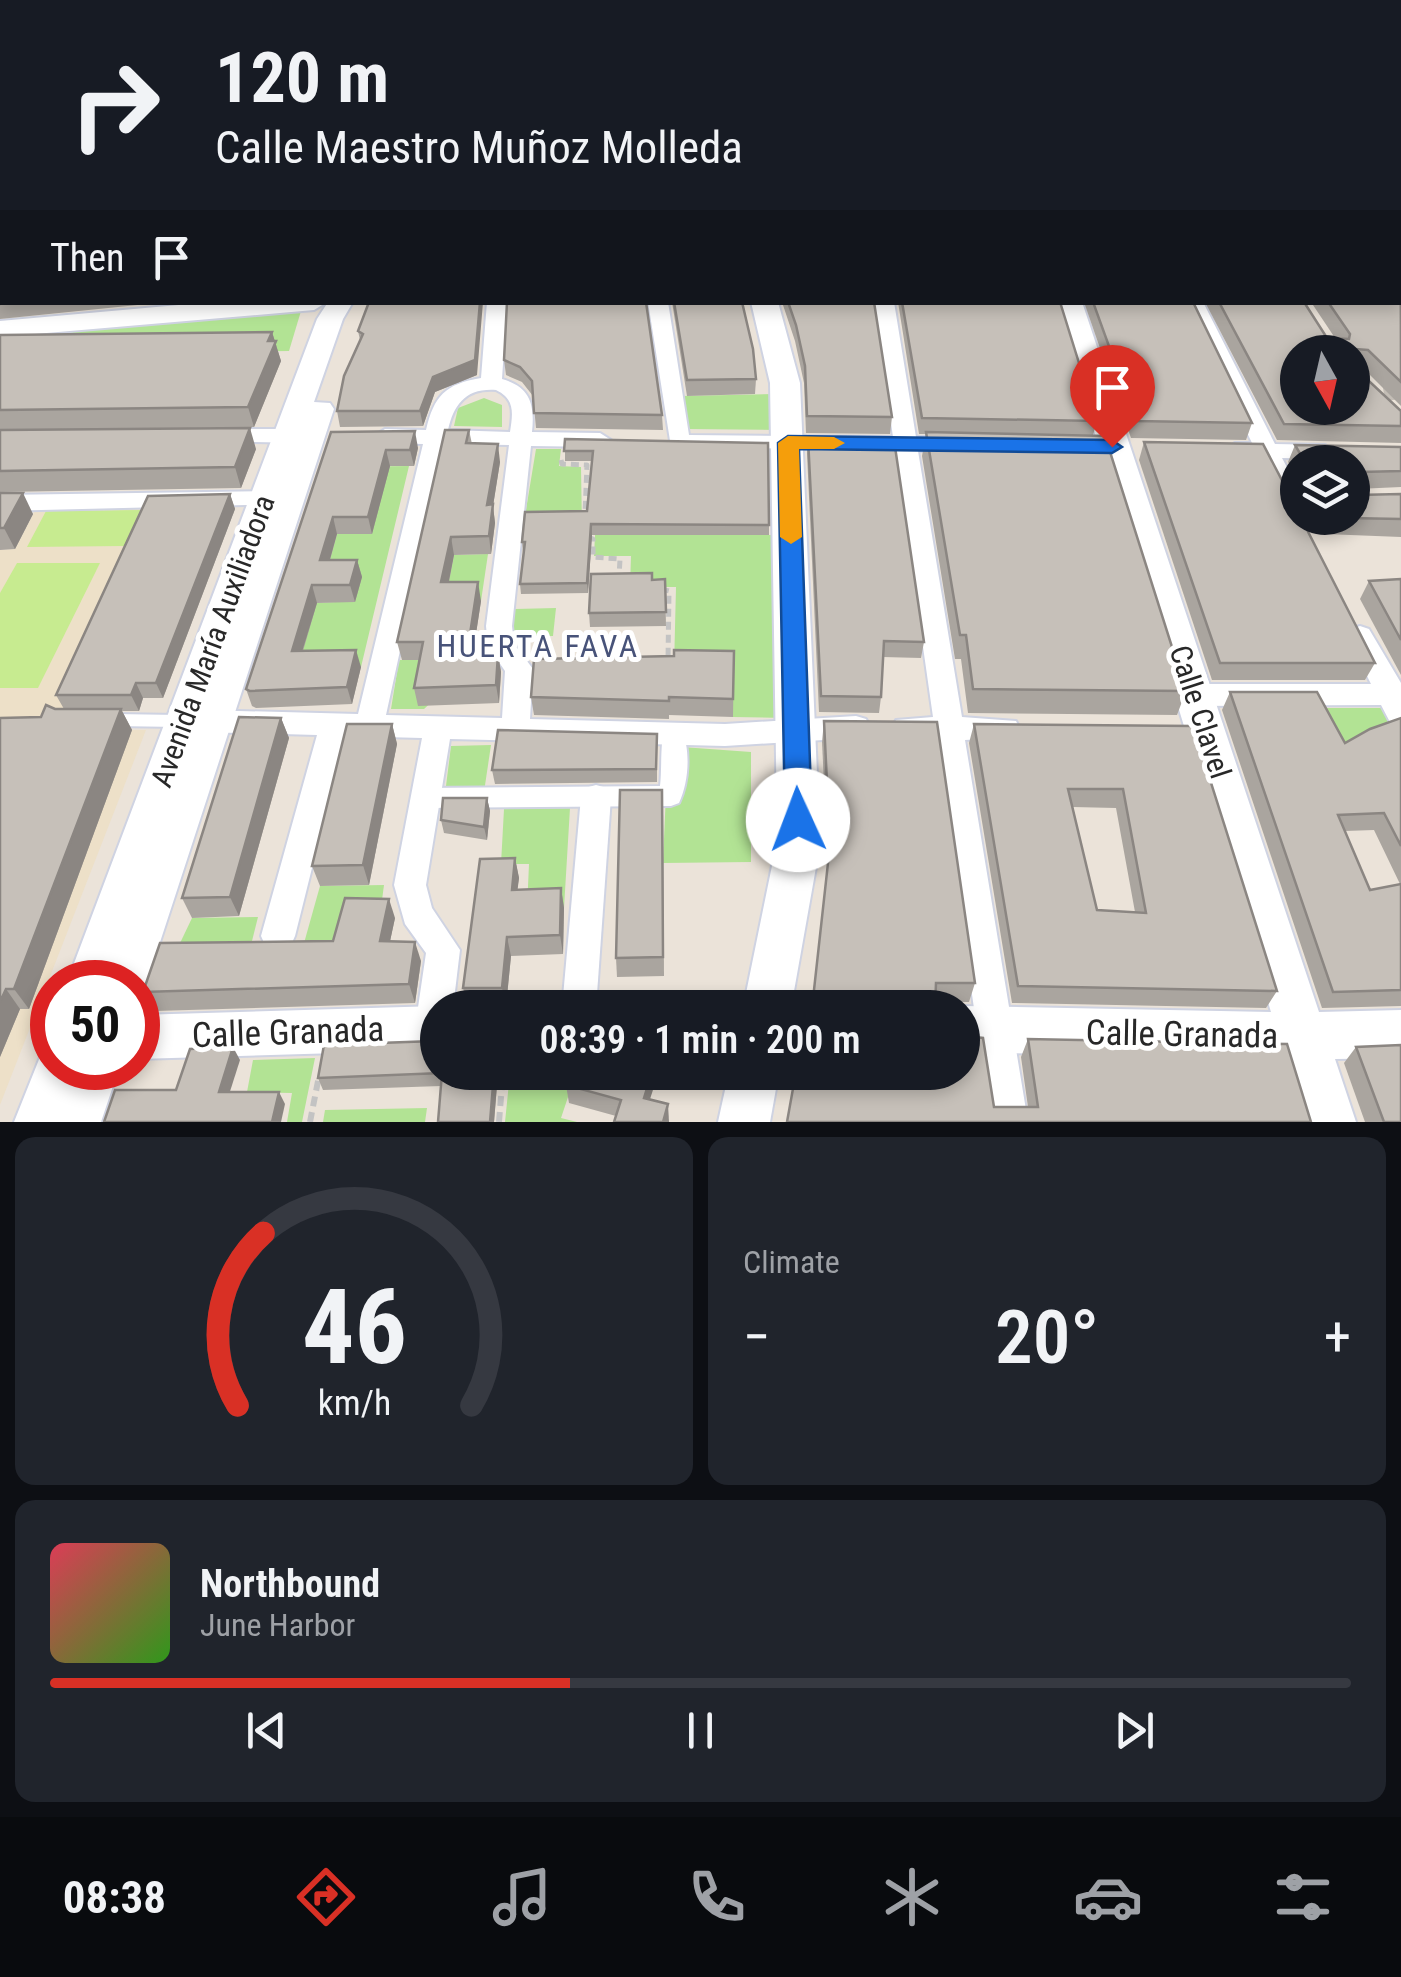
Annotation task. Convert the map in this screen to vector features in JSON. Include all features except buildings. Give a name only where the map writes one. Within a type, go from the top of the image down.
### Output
[{"type":"main road","points":[[12,325],[248,305]]},
{"type":"main road","points":[[765,305],[783,370],[796,729],[796,856],[770,990]]},
{"type":"main road","name":"Calle Clavel","points":[[1069,305],[1195,717],[1330,1122]]},
{"type":"main road","name":"Calle Granada","points":[[980,1030],[1401,1034]]},
{"type":"main road","points":[[744,1122],[750,1090]]},
{"type":"street","name":"Avenida María Auxiliadora","points":[[309,435],[330,319],[339,305]]},
{"type":"street","name":"Avenida María Auxiliadora","points":[[132,960],[200,721],[277,499],[309,435],[356,305]]},
{"type":"street","points":[[491,382],[497,305]]},
{"type":"street","points":[[658,305],[670,442],[982,444]]},
{"type":"street","points":[[885,305],[952,729],[976,990]]},
{"type":"street","points":[[1200,306],[1280,477]]},
{"type":"street","points":[[370,726],[434,437],[447,398],[491,382],[508,388],[523,402],[499,626],[501,646],[519,669],[515,729]]},
{"type":"street","points":[[192,437],[309,435]]},
{"type":"street","points":[[364,436],[622,441]]},
{"type":"street","points":[[1208,449],[1280,450]]},
{"type":"street","points":[[0,503],[277,499]]},
{"type":"street","points":[[1195,717],[1397,701],[1344,606]]},
{"type":"street","name":"Avenida María Auxiliadora","points":[[99,960],[200,721]]},
{"type":"street","points":[[200,721],[672,734],[772,734],[796,729],[1029,729]]},
{"type":"street","points":[[278,936],[334,724]]},
{"type":"street","points":[[438,727],[410,885],[417,914],[443,950],[439,990]]},
{"type":"street","points":[[426,798],[671,796],[676,754],[672,734]]},
{"type":"street","points":[[580,990],[596,797]]},
{"type":"street","name":"Calle Granada","points":[[160,1036],[420,1028]]},
{"type":"street","points":[[980,1030],[1009,1122]]},
{"type":"street","points":[[38,1122],[50,1090]]},
{"type":"street","points":[[78,1122],[89,1090]]},
{"type":"lane","points":[[94,720],[200,721]]},
{"type":"path","points":[[564,440],[562,464],[587,465],[585,516]]},
{"type":"path","points":[[584,536],[593,538],[593,558],[620,560],[619,585]]},
{"type":"path","points":[[657,589],[669,592],[668,666]]},
{"type":"path","points":[[310,1122],[328,1031]]},
{"type":"path","points":[[499,1122],[502,1090]]},
{"type":"shaded area","points":[[156,506],[56,730],[146,730],[56,960],[30,960],[30,1028],[0,1105],[0,550],[15,549],[36,509]]},
{"type":"green space","points":[[301,311],[289,351],[0,355],[0,338]]},
{"type":"green space","points":[[775,394],[776,430],[685,429],[682,396]]},
{"type":"green space","points":[[484,398],[502,405],[502,427],[454,426],[458,408]]},
{"type":"green space","points":[[536,449],[561,449],[559,466],[581,467],[582,528],[523,528]]},
{"type":"green space","points":[[409,466],[361,667],[265,668],[317,603],[355,601],[361,577],[325,577],[337,534],[372,533],[329,467]]},
{"type":"green space","points":[[142,510],[125,546],[27,547],[46,511]]},
{"type":"green space","points":[[595,535],[785,535],[785,718],[733,717],[733,669],[674,668],[676,587],[630,587],[631,556],[594,556]]},
{"type":"green space","points":[[488,554],[481,601],[445,600],[454,555]]},
{"type":"green space","points":[[17,563],[100,563],[38,688],[0,688],[0,593]]},
{"type":"green space","points":[[556,608],[553,636],[512,636],[515,609]]},
{"type":"green space","points":[[438,630],[477,630],[470,666],[424,709],[391,709],[399,660],[432,660]]},
{"type":"green space","points":[[1308,708],[1384,708],[1397,734],[1335,760]]},
{"type":"green space","points":[[491,745],[484,792],[445,794],[451,746]]},
{"type":"green space","points":[[668,746],[751,752],[751,862],[663,863]]},
{"type":"green space","points":[[570,808],[564,908],[527,909],[529,864],[501,864],[504,809]]},
{"type":"green space","points":[[384,885],[382,900],[341,960],[299,961],[320,886]]},
{"type":"green space","points":[[258,917],[247,961],[171,962],[192,918]]},
{"type":"green space","points":[[315,1058],[302,1122],[287,1122],[292,1093],[247,1092],[253,1060]]},
{"type":"green space","points":[[508,1090],[570,1090],[561,1118],[577,1122],[505,1122]]},
{"type":"green space","points":[[427,1108],[425,1122],[323,1122],[325,1110]]},
{"type":"tunnel","points":[[1384,394],[1401,391]]},
{"type":"slow traffic","points":[[791,537],[788,443],[834,443]]},
{"type":"district","name":"HUERTA FAVA","points":[[538,646]]},
{"type":"route","points":[[798,820],[788,443],[1112,447]]}]
